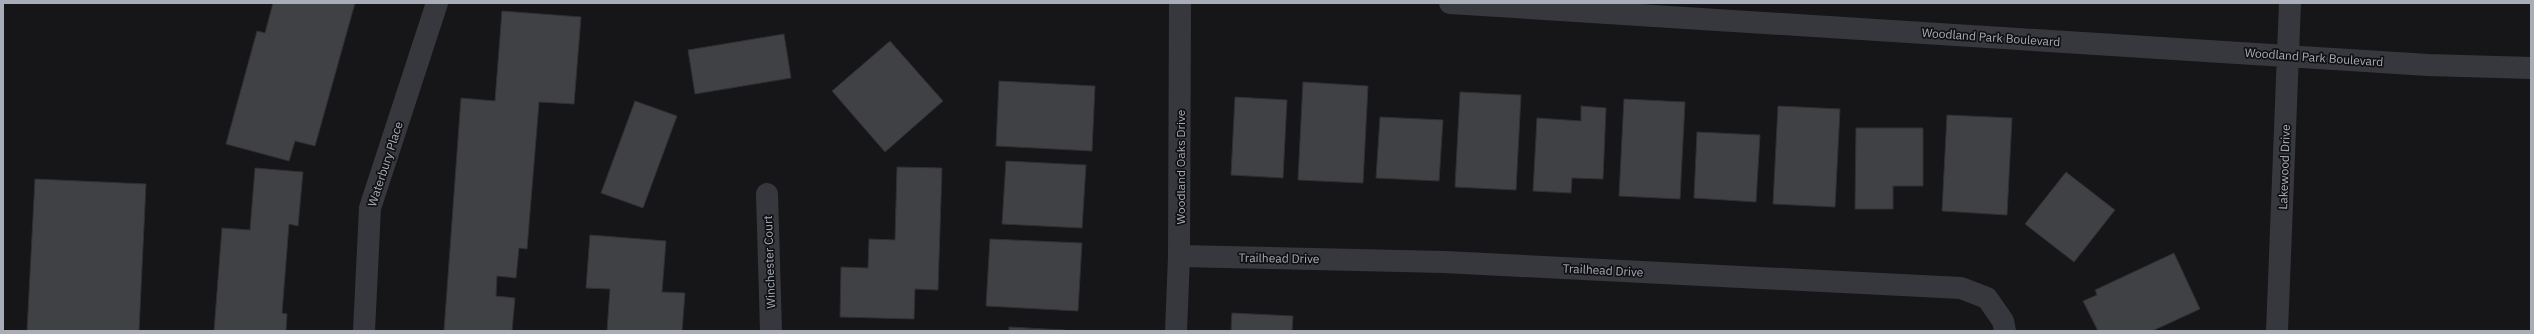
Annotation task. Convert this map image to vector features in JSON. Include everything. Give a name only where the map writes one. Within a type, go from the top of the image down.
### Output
[{"type":"street","name":"Waterbury Place","points":[[364,331],[370,208],[437,3]]},
{"type":"street","name":"Woodland Oaks Drive","points":[[1176,331],[1179,256],[1180,3]]},
{"type":"street","name":"Woodland Park Boulevard","points":[[1450,3],[2428,65],[2531,68]]},
{"type":"street","name":"Lakewood Drive","points":[[2277,331],[2290,3]]},
{"type":"street","name":"Winchester Court","points":[[767,194],[771,331]]},
{"type":"street","name":"Trailhead Drive","points":[[1179,256],[1444,262],[1961,288],[1987,298],[2003,321],[2005,331]]},
{"type":"building","points":[[273,3],[355,3],[315,146],[295,141],[289,161],[226,144],[257,31],[265,33]]},
{"type":"building","points":[[502,11],[581,17],[574,104],[539,102],[527,249],[519,248],[516,278],[497,276],[496,296],[515,298],[512,331],[444,331],[461,98],[495,101]]},
{"type":"building","points":[[784,34],[791,78],[695,94],[688,50]]},
{"type":"building","points":[[890,41],[943,101],[885,152],[832,91]]},
{"type":"building","points":[[999,81],[1095,86],[1092,151],[996,146]]},
{"type":"building","points":[[1303,82],[1368,86],[1363,183],[1298,180]]},
{"type":"building","points":[[1460,92],[1521,95],[1516,190],[1455,187]]},
{"type":"building","points":[[1235,97],[1287,100],[1283,178],[1231,175]]},
{"type":"building","points":[[1624,99],[1685,102],[1680,199],[1619,196]]},
{"type":"building","points":[[635,101],[677,116],[643,208],[601,193]]},
{"type":"building","points":[[1581,106],[1606,108],[1603,179],[1572,178],[1571,193],[1533,191],[1537,118],[1581,121]]},
{"type":"building","points":[[1778,106],[1840,109],[1835,207],[1773,204]]},
{"type":"building","points":[[1947,115],[2012,118],[2007,215],[1942,211]]},
{"type":"building","points":[[1380,117],[1443,120],[1439,181],[1376,178]]},
{"type":"building","points":[[1856,128],[1923,128],[1923,186],[1893,186],[1893,209],[1855,209]]},
{"type":"building","points":[[1697,132],[1760,135],[1756,202],[1694,198]]},
{"type":"building","points":[[1006,161],[1086,165],[1082,228],[1002,224]]},
{"type":"building","points":[[897,167],[942,168],[938,290],[915,289],[914,319],[840,317],[841,267],[868,268],[869,239],[895,240]]},
{"type":"building","points":[[255,168],[303,172],[298,226],[289,224],[282,313],[287,314],[286,331],[214,331],[222,228],[250,230]]},
{"type":"building","points":[[2066,172],[2115,210],[2074,262],[2025,224]]},
{"type":"building","points":[[35,179],[146,184],[139,331],[27,331]]},
{"type":"building","points":[[590,235],[666,241],[662,292],[685,293],[682,331],[607,331],[610,289],[586,288]]},
{"type":"building","points":[[990,239],[1082,243],[1078,311],[986,306]]},
{"type":"building","points":[[2174,253],[2200,309],[2152,331],[2098,331],[2083,301],[2097,295],[2095,290]]},
{"type":"building","points":[[1232,313],[1293,316],[1292,331],[1231,331]]},
{"type":"building","points":[[1009,327],[1065,330],[1065,331],[1009,331]]}]
